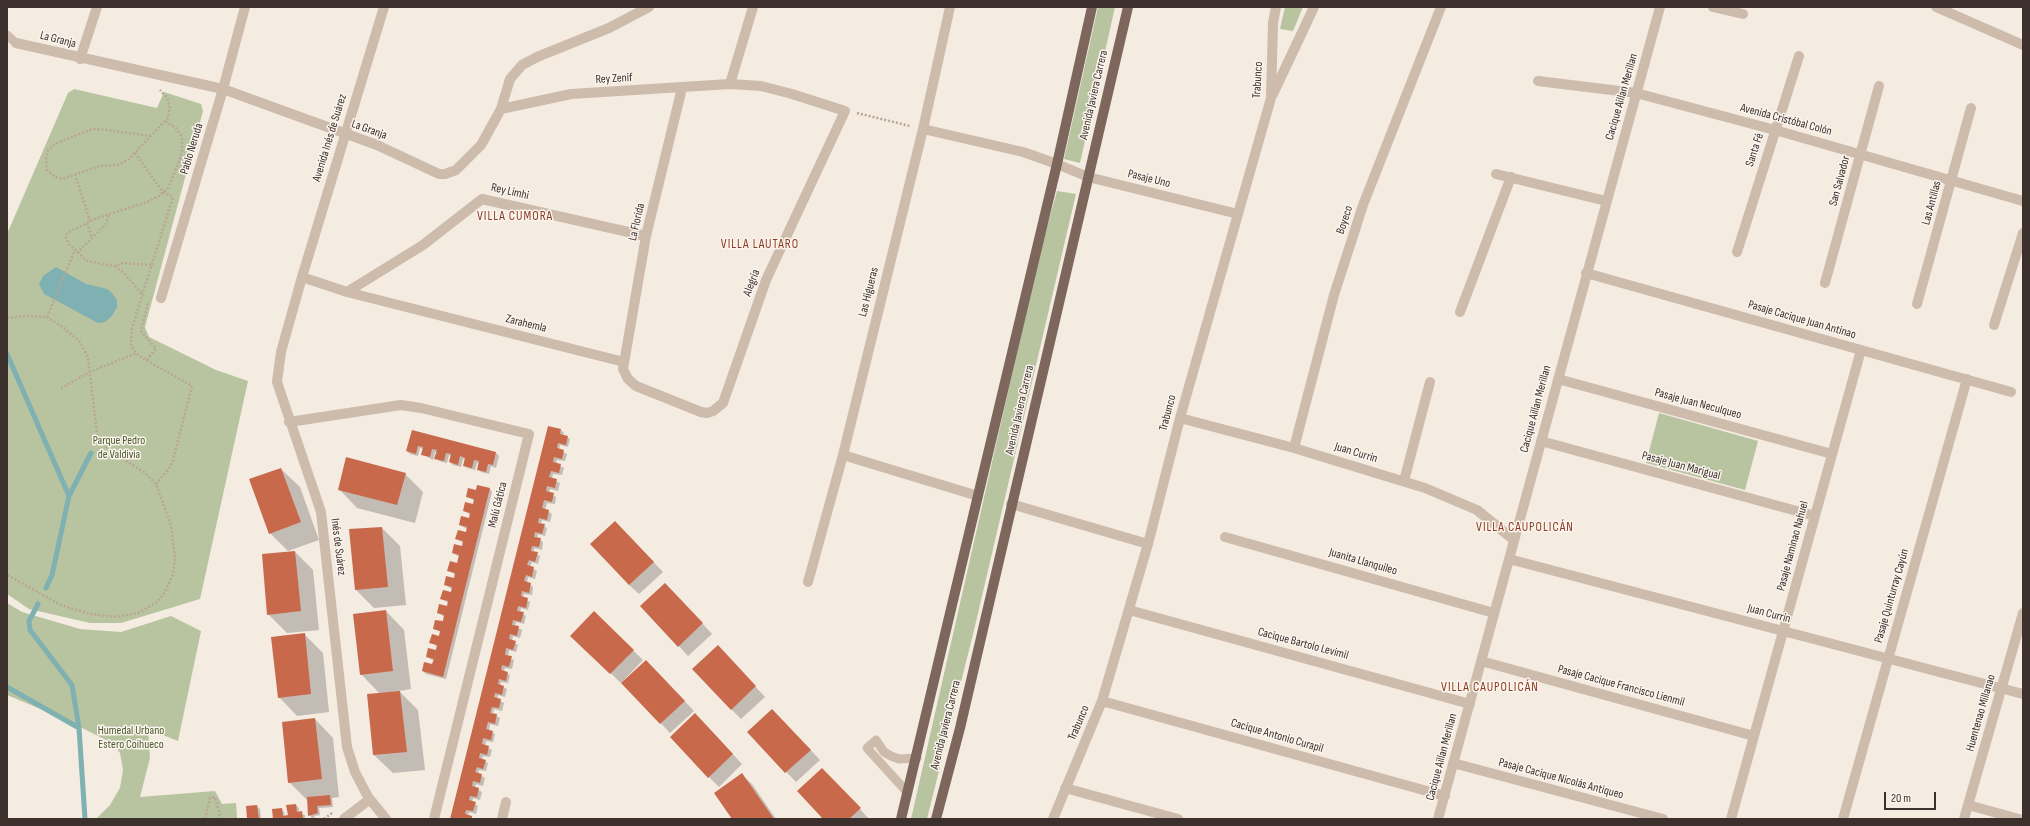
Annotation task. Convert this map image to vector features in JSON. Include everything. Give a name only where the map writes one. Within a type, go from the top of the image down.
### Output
[{"type":"main road","name":"Avenida Javiera Carrera","points":[[901,819],[917,758],[1092,7]]},
{"type":"main road","name":"Avenida Javiera Carrera","points":[[936,819],[960,728],[1128,7]]},
{"type":"street","points":[[80,59],[98,7]]},
{"type":"street","name":"Pablo Neruda","points":[[161,298],[223,89],[245,7]]},
{"type":"street","name":"Avenida Inés de Suárez","points":[[302,277],[384,7]]},
{"type":"street","name":"La Granja","points":[[16,43],[80,59],[223,89],[377,146],[439,174],[445,174],[456,170],[481,145],[501,109],[510,79],[522,65],[537,57],[609,28],[649,7]]},
{"type":"street","points":[[730,84],[752,7]]},
{"type":"street","name":"Las Higueras","points":[[808,582],[843,455],[923,129],[950,7]]},
{"type":"street","name":"Trabunco","points":[[1053,819],[1102,701],[1148,544],[1180,418],[1272,98],[1273,22],[1276,7]]},
{"type":"street","points":[[1272,98],[1314,7]]},
{"type":"street","name":"Boyeco","points":[[1294,448],[1334,295],[1364,205],[1441,7]]},
{"type":"street","name":"Cacique Aillan Merillan","points":[[1438,819],[1586,273],[1660,7]]},
{"type":"street","points":[[1713,7],[1743,14]]},
{"type":"street","points":[[1936,7],[2023,45]]},
{"type":"street","points":[[1957,7],[1960,17]]},
{"type":"street","name":"Santa Fé","points":[[1737,252],[1799,56]]},
{"type":"street","name":"Avenida Cristóbal Colón","points":[[1538,81],[1636,94],[1775,130],[2023,201]]},
{"type":"street","name":"Rey Zenif","points":[[501,109],[571,94],[730,84],[762,86],[845,111]]},
{"type":"street","name":"San Salvador","points":[[1826,283],[1879,86]]},
{"type":"street","name":"La Florida","points":[[624,362],[646,236],[682,88]]},
{"type":"street","name":"Las Antillas","points":[[1917,304],[1971,108]]},
{"type":"street","name":"Alegría","points":[[624,362],[625,375],[636,386],[701,412],[713,411],[723,403],[766,280],[845,111]]},
{"type":"street","name":"Pasaje Uno","points":[[923,129],[1023,152],[1088,177],[1238,214]]},
{"type":"street","points":[[1496,174],[1606,201]]},
{"type":"street","points":[[1460,312],[1511,178]]},
{"type":"street","name":"Rey Limhi","points":[[347,292],[423,245],[482,199],[646,236]]},
{"type":"street","points":[[1994,325],[2023,233]]},
{"type":"street","name":"Pasaje Cacique Juan Antinao","points":[[1586,273],[2011,392]]},
{"type":"street","name":"Zarahemla","points":[[302,277],[347,292],[624,362]]},
{"type":"street","name":"Inés de Suárez","points":[[302,277],[281,352],[277,382],[289,422],[321,512],[347,747],[355,772],[370,800],[386,819]]},
{"type":"street","name":"Pasaje Naminao Nahuel","points":[[1731,819],[1861,350]]},
{"type":"street","name":"Pasaje Juan Neculqueo","points":[[1558,379],[1832,454]]},
{"type":"street","name":"Pasaje Quinturray Cayún","points":[[1843,819],[1967,380]]},
{"type":"street","points":[[1404,482],[1430,382]]},
{"type":"street","name":"Malú Gática","points":[[289,422],[401,405],[421,408],[529,434],[434,819]]},
{"type":"street","name":"Juan Currin","points":[[1180,418],[1294,448],[1424,488],[1477,510],[1514,540]]},
{"type":"street","name":"Pasaje Juan Marigual","points":[[1541,441],[1815,516]]},
{"type":"street","points":[[843,455],[978,496]]},
{"type":"street","points":[[1011,504],[1148,544]]},
{"type":"street","name":"Juanita Llanquileo","points":[[1225,537],[1494,613]]},
{"type":"street","name":"Juan Currin","points":[[1509,559],[2023,694]]},
{"type":"street","name":"Cacique Bartolo Levimil","points":[[1128,610],[1470,704]]},
{"type":"street","name":"Huentenao Millanao","points":[[1964,819],[2023,613]]},
{"type":"street","name":"Pasaje Cacique Francisco Lienmil","points":[[1481,661],[1754,736]]},
{"type":"street","name":"Cacique Antonio Curapil","points":[[1102,701],[1445,796]]},
{"type":"street","name":"Pasaje Cacique Nicolás Antiqueo","points":[[1453,763],[1663,819]]},
{"type":"street","points":[[1065,788],[1178,819]]},
{"type":"street","points":[[344,819],[370,800]]},
{"type":"street","points":[[502,819],[506,802]]},
{"type":"street","points":[[1968,805],[2019,819]]},
{"type":"lane","points":[[7,35],[16,43]]},
{"type":"lane","points":[[907,792],[867,748],[876,740],[884,752],[891,756],[899,759],[917,758]]},
{"type":"path","points":[[150,136],[94,129],[55,144],[48,150],[46,159],[47,170],[55,177],[62,179],[100,166],[118,165],[128,160],[168,118],[170,106],[167,98],[160,90]]},
{"type":"path","points":[[845,111],[923,129]]},
{"type":"path","points":[[151,265],[122,264],[115,266],[87,262],[69,244],[66,238],[67,233],[88,222],[147,202],[159,196],[168,188],[182,151],[182,137],[176,128],[165,121]]},
{"type":"path","points":[[135,153],[163,192],[177,198]]},
{"type":"path","points":[[75,174],[87,212],[92,238]]},
{"type":"path","points":[[156,484],[170,467],[173,460],[192,386],[137,353],[131,346],[131,339],[151,265],[173,197]]},
{"type":"path","points":[[47,317],[70,262],[76,252],[106,224],[109,214]]},
{"type":"path","points":[[115,266],[124,272],[143,295]]},
{"type":"path","points":[[7,318],[26,316],[47,317],[64,328],[80,342],[88,357],[97,434],[104,444],[144,472],[156,484],[171,524],[175,558],[173,574],[165,592],[157,602],[138,613],[116,617],[90,614],[61,605],[7,576]]},
{"type":"path","points":[[61,388],[90,372],[137,353]]},
{"type":"path","points":[[205,819],[210,798],[214,797],[221,819]]},
{"type":"green space","points":[[1098,7],[1115,7],[1080,163],[1064,159]]},
{"type":"green space","points":[[1285,7],[1303,7],[1293,31],[1280,29]]},
{"type":"green space","name":"Parque Pedro de Valdivia","points":[[74,89],[157,108],[164,92],[201,104],[203,111],[145,327],[149,337],[216,370],[248,381],[200,599],[121,623],[90,623],[29,609],[7,594],[7,234],[68,93]]},
{"type":"green space","points":[[1057,191],[1076,194],[975,626],[927,819],[911,819],[1038,260]]},
{"type":"green space","points":[[1659,413],[1758,441],[1745,490],[1646,463]]},
{"type":"green space","name":"Humedal Urbano Estero Coihueco","points":[[7,603],[22,612],[80,629],[121,632],[171,616],[201,631],[178,741],[148,729],[150,758],[140,797],[215,791],[222,804],[236,803],[237,819],[96,819],[110,805],[120,788],[123,770],[120,753],[112,743],[62,718],[7,695]]},
{"type":"water","points":[[56,267],[86,284],[107,289],[112,293],[117,300],[117,307],[112,316],[105,322],[98,323],[44,294],[39,284],[43,276]]},
{"type":"building","points":[[548,426],[561,429],[560,434],[568,436],[566,445],[558,443],[557,448],[564,450],[562,459],[554,457],[553,462],[561,464],[559,473],[551,471],[549,477],[557,479],[555,488],[547,486],[546,491],[554,493],[552,502],[544,500],[542,508],[549,510],[547,520],[539,518],[538,523],[545,524],[542,534],[535,532],[534,537],[541,538],[539,547],[532,546],[531,551],[538,552],[535,562],[529,560],[527,565],[534,567],[532,577],[526,575],[524,581],[531,583],[529,593],[522,591],[521,596],[528,598],[526,608],[518,606],[517,611],[524,612],[521,622],[513,620],[512,625],[519,626],[517,636],[510,634],[509,639],[516,641],[513,650],[506,648],[505,655],[512,656],[509,667],[502,665],[501,670],[508,672],[506,681],[499,679],[498,684],[504,686],[502,695],[495,693],[494,697],[501,699],[499,708],[492,707],[490,713],[497,714],[495,724],[488,722],[486,729],[493,731],[491,740],[483,738],[482,744],[489,746],[487,755],[480,753],[479,758],[486,760],[483,769],[477,767],[475,772],[482,774],[480,783],[473,781],[472,786],[479,788],[477,797],[470,796],[469,800],[476,802],[473,811],[466,810],[465,814],[472,816],[472,819],[450,819]]},
{"type":"building","points":[[412,430],[496,452],[493,465],[488,464],[486,472],[477,470],[479,461],[474,460],[472,468],[463,466],[465,458],[460,456],[458,465],[449,462],[451,454],[446,453],[444,461],[434,459],[437,450],[432,449],[430,457],[421,455],[423,447],[418,446],[416,454],[406,451]]},
{"type":"building","points":[[346,457],[406,473],[397,505],[338,490]]},
{"type":"building","points":[[281,468],[301,522],[269,534],[249,479]]},
{"type":"building","points":[[477,485],[490,488],[443,677],[422,671],[424,662],[432,664],[434,659],[426,657],[428,648],[436,650],[437,645],[429,643],[432,634],[439,636],[440,631],[433,629],[435,620],[443,621],[444,615],[437,613],[439,604],[447,606],[448,601],[440,599],[443,590],[451,592],[452,587],[444,585],[446,576],[454,578],[455,573],[447,571],[450,561],[457,563],[459,555],[452,553],[454,544],[462,546],[463,541],[455,539],[458,530],[466,532],[467,527],[459,525],[461,516],[469,518],[470,513],[463,511],[465,502],[473,504],[474,499],[466,497],[468,488],[476,490]]},
{"type":"building","points":[[615,521],[654,562],[629,585],[590,544]]},
{"type":"building","points":[[382,527],[388,587],[355,590],[349,529]]},
{"type":"building","points":[[295,551],[301,611],[267,615],[262,554]]},
{"type":"building","points":[[665,583],[703,623],[678,647],[640,606]]},
{"type":"building","points":[[386,610],[393,671],[360,675],[353,614]]},
{"type":"building","points":[[594,611],[634,650],[610,674],[570,636]]},
{"type":"building","points":[[305,633],[311,694],[278,698],[271,637]]},
{"type":"building","points":[[718,645],[756,686],[731,710],[692,669]]},
{"type":"building","points":[[646,660],[685,701],[660,724],[621,683]]},
{"type":"building","points":[[400,691],[407,752],[373,755],[367,694]]},
{"type":"building","points":[[772,709],[811,750],[785,773],[747,732]]},
{"type":"building","points":[[695,713],[733,754],[708,778],[670,737]]},
{"type":"building","points":[[315,718],[322,779],[288,783],[282,722]]},
{"type":"building","points":[[822,768],[861,808],[849,819],[823,819],[797,791]]},
{"type":"building","points":[[742,773],[774,819],[732,819],[714,793]]},
{"type":"building","points":[[330,795],[331,805],[317,806],[318,813],[308,816],[307,797]]},
{"type":"building","points":[[296,804],[297,812],[302,811],[303,819],[273,819],[272,809],[282,808],[283,816],[288,815],[286,805]]},
{"type":"building","points":[[257,805],[259,819],[247,819],[246,806]]},
{"type":"waterway","points":[[7,354],[69,496]]},
{"type":"waterway","points":[[46,588],[52,575],[69,496],[91,453]]},
{"type":"waterway","points":[[38,604],[29,621],[30,630],[72,685],[79,728]]},
{"type":"waterway","points":[[7,687],[79,728],[85,819]]},
{"type":"district","name":"VILLA CUMORA","points":[[515,217]]},
{"type":"district","name":"VILLA LAUTARO","points":[[760,245]]},
{"type":"district","name":"VILLA CAUPOLICÁN","points":[[1525,528]]},
{"type":"district","name":"VILLA CAUPOLICÁN","points":[[1490,688]]}]
